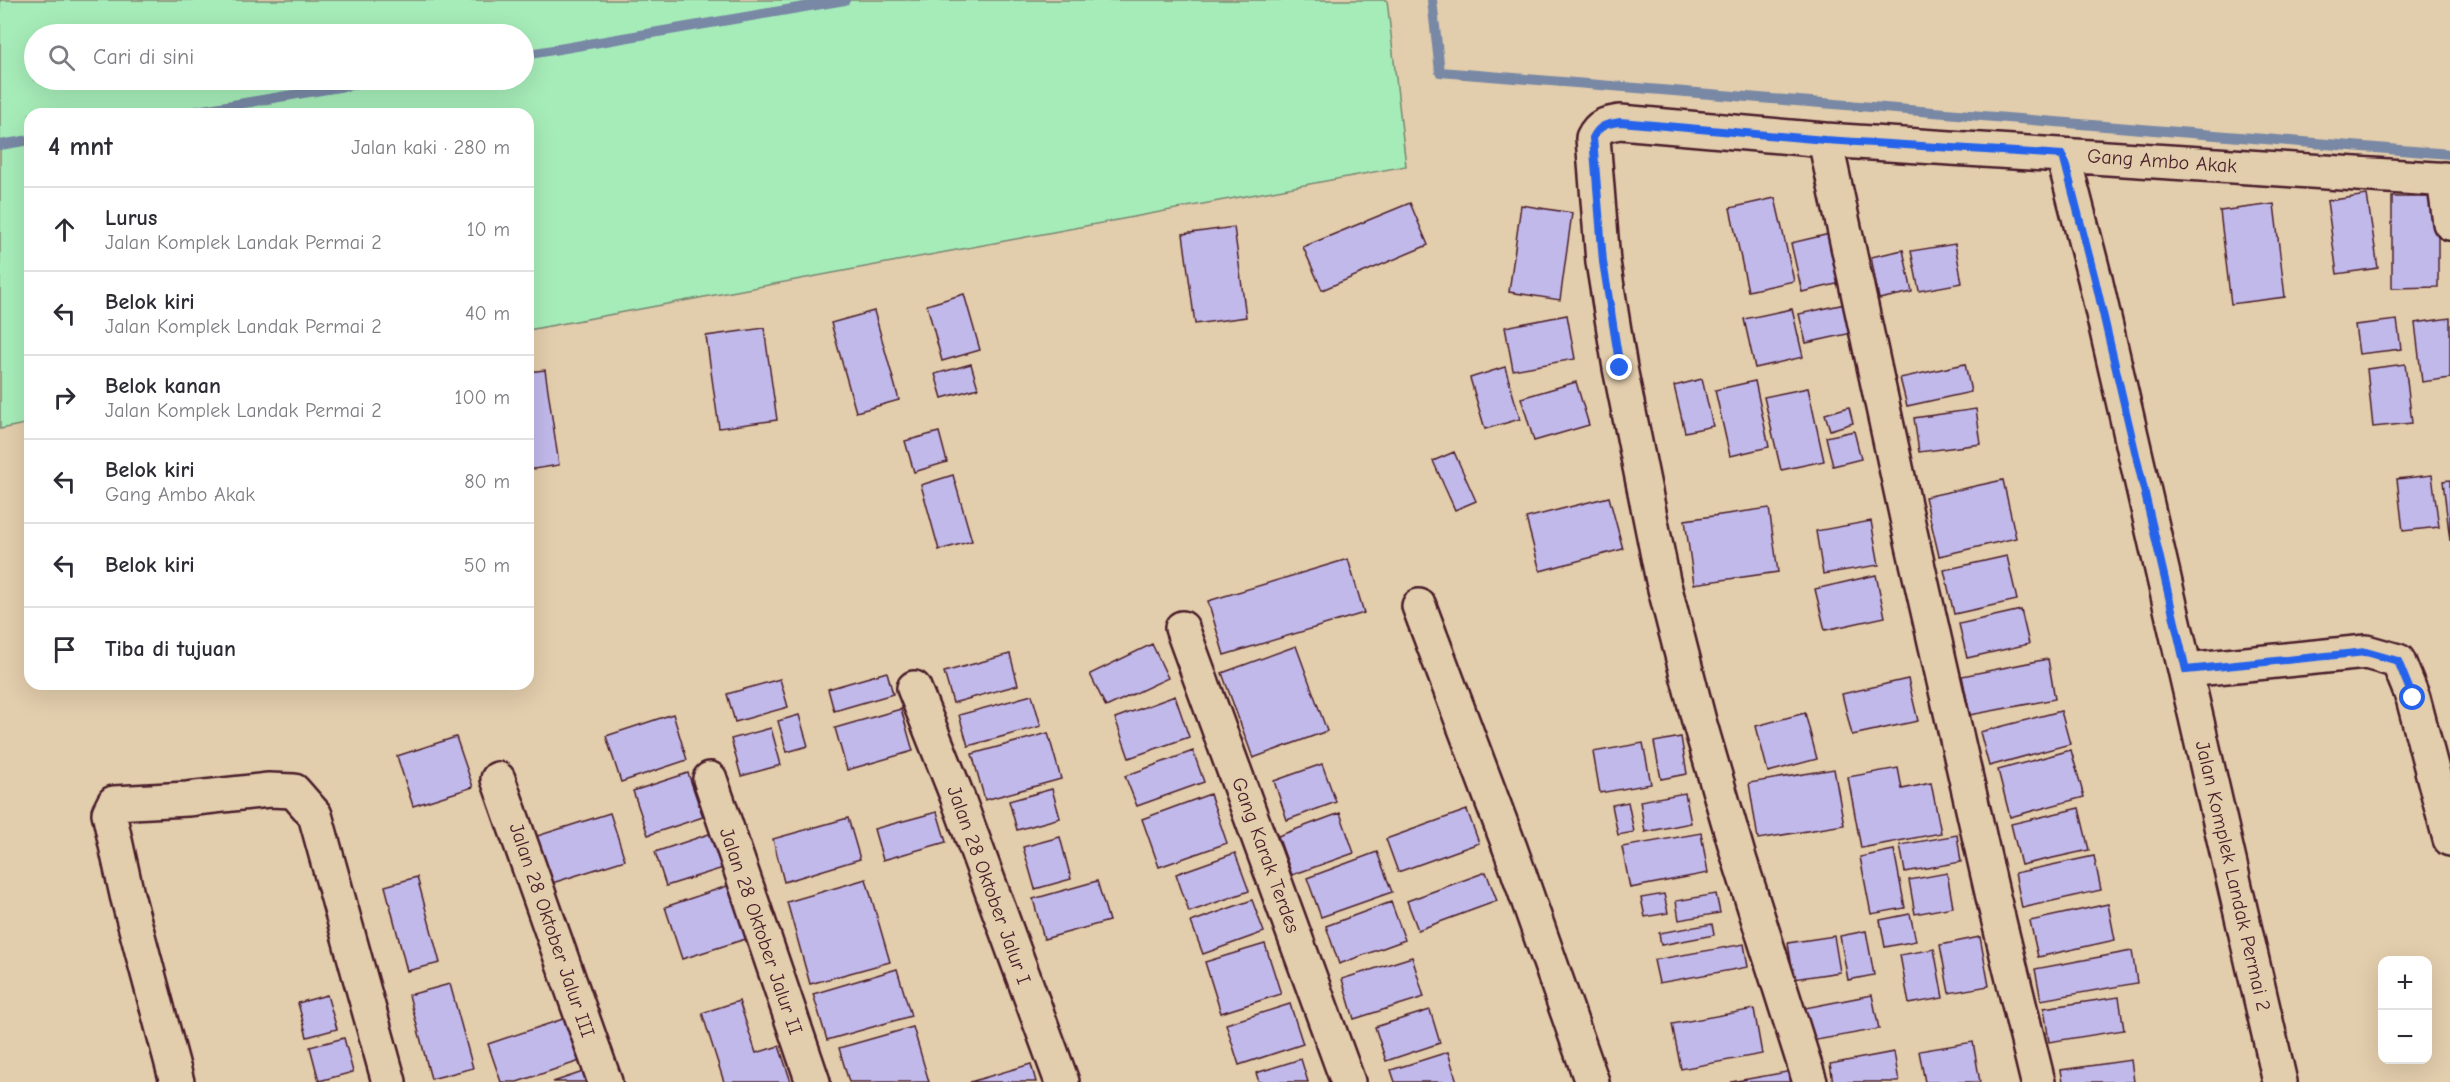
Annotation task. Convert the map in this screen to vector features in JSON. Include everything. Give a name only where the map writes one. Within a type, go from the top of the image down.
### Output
[{"type":"street","name":"Gang Ambo Akak","points":[[1810,1082],[1738,858],[1699,721],[1663,581],[1616,344],[1603,262],[1593,138],[1597,130],[1604,125],[1620,122],[1825,140],[2447,179]]},
{"type":"street","points":[[1825,140],[1915,554],[1990,885],[2038,1082]]},
{"type":"street","name":"Jalan Komplek Landak Permai 2","points":[[2063,155],[2095,279],[2280,1082]]},
{"type":"street","points":[[2447,179],[2450,223]]},
{"type":"street","points":[[1419,606],[1510,848],[1592,1082]]},
{"type":"street","name":"Gang Karak Terdes","points":[[1182,628],[1348,1082]]},
{"type":"street","points":[[2186,670],[2366,652],[2398,661],[2413,698],[2450,839]]},
{"type":"street","name":"Jalan 28 Oktober Jalur I","points":[[914,688],[957,796],[1062,1082]]},
{"type":"street","name":"Jalan 28 Oktober Jalur III","points":[[498,779],[605,1082]]},
{"type":"street","name":"Jalan 28 Oktober Jalur II","points":[[710,779],[813,1082]]},
{"type":"street","points":[[177,1082],[127,895],[109,813],[114,803],[187,799],[269,790],[294,791],[315,815],[389,1082]]},
{"type":"green space","points":[[0,0],[1387,0],[1406,166],[534,329],[534,108],[24,108],[24,424],[0,429]]},
{"type":"building","points":[[2367,195],[2378,268],[2337,274],[2327,201]]},
{"type":"building","points":[[2392,197],[2438,197],[2438,287],[2392,288]]},
{"type":"building","points":[[1775,198],[1794,281],[1748,291],[1730,208]]},
{"type":"building","points":[[1410,203],[1428,245],[1322,290],[1303,247]]},
{"type":"building","points":[[2274,204],[2285,297],[2231,304],[2220,211]]},
{"type":"building","points":[[1521,205],[1572,213],[1560,300],[1509,292]]},
{"type":"building","points":[[1234,227],[1246,317],[1195,324],[1183,234]]},
{"type":"building","points":[[1834,233],[1845,282],[1802,292],[1791,243]]},
{"type":"building","points":[[1955,244],[1962,283],[1919,291],[1911,251]]},
{"type":"building","points":[[1903,250],[1912,292],[1879,299],[1871,257]]},
{"type":"building","points":[[964,294],[980,350],[942,361],[927,305]]},
{"type":"building","points":[[1845,304],[1852,333],[1806,343],[1799,314]]},
{"type":"building","points":[[1792,309],[1803,357],[1755,368],[1744,319]]},
{"type":"building","points":[[874,311],[899,400],[856,412],[831,323]]},
{"type":"building","points":[[1567,315],[1575,359],[1513,370],[1505,327]]},
{"type":"building","points":[[2450,318],[2450,378],[2422,382],[2415,323]]},
{"type":"building","points":[[2397,320],[2401,349],[2359,354],[2355,325]]},
{"type":"building","points":[[764,328],[777,420],[719,428],[706,336]]},
{"type":"building","points":[[971,364],[978,388],[942,398],[935,374]]},
{"type":"building","points":[[1965,364],[1971,392],[1907,406],[1900,378]]},
{"type":"building","points":[[2405,364],[2412,423],[2373,427],[2367,369]]},
{"type":"building","points":[[1505,367],[1520,419],[1485,429],[1470,378]]},
{"type":"building","points":[[545,370],[559,465],[534,469],[534,371]]},
{"type":"building","points":[[1702,379],[1713,426],[1685,432],[1674,386]]},
{"type":"building","points":[[1755,381],[1769,447],[1730,456],[1715,390]]},
{"type":"building","points":[[1576,382],[1589,425],[1534,441],[1521,398]]},
{"type":"building","points":[[1808,388],[1824,461],[1781,470],[1764,397]]},
{"type":"building","points":[[1849,407],[1853,423],[1830,430],[1825,414]]},
{"type":"building","points":[[1976,409],[1981,444],[1919,452],[1914,418]]},
{"type":"building","points":[[1854,431],[1861,459],[1833,466],[1826,437]]},
{"type":"building","points":[[939,432],[947,462],[914,472],[905,441]]},
{"type":"building","points":[[1454,452],[1476,501],[1455,510],[1433,461]]},
{"type":"building","points":[[953,475],[972,541],[939,550],[921,485]]},
{"type":"building","points":[[2432,475],[2439,527],[2403,531],[2397,479]]},
{"type":"building","points":[[2003,480],[2016,538],[1939,556],[1925,497]]},
{"type":"building","points":[[2450,480],[2450,541],[2443,481]]},
{"type":"building","points":[[1609,497],[1623,549],[1540,571],[1526,518]]},
{"type":"building","points":[[1769,508],[1778,572],[1694,584],[1685,520]]},
{"type":"building","points":[[1871,521],[1879,565],[1823,574],[1816,531]]},
{"type":"building","points":[[2007,556],[2017,600],[1954,614],[1944,570]]},
{"type":"building","points":[[1348,559],[1364,613],[1224,655],[1208,601]]},
{"type":"building","points":[[1876,575],[1885,617],[1825,630],[1815,589]]},
{"type":"building","points":[[2021,610],[2029,644],[1967,658],[1959,624]]},
{"type":"building","points":[[1152,644],[1168,678],[1106,707],[1090,674]]},
{"type":"building","points":[[1296,646],[1327,731],[1253,758],[1222,673]]},
{"type":"building","points":[[1010,654],[1018,685],[953,703],[944,672]]},
{"type":"building","points":[[2048,659],[2055,699],[1970,715],[1962,676]]},
{"type":"building","points":[[887,672],[893,694],[834,711],[828,689]]},
{"type":"building","points":[[780,679],[788,707],[735,722],[727,694]]},
{"type":"building","points":[[1908,679],[1918,721],[1852,735],[1842,694]]},
{"type":"building","points":[[1032,695],[1041,726],[968,746],[959,715]]},
{"type":"building","points":[[1175,696],[1189,737],[1129,758],[1115,718]]},
{"type":"building","points":[[901,709],[913,751],[847,770],[835,728]]},
{"type":"building","points":[[2061,711],[2070,744],[1989,766],[1980,732]]},
{"type":"building","points":[[1805,713],[1817,759],[1768,772],[1756,726]]},
{"type":"building","points":[[673,714],[687,760],[621,782],[606,736]]},
{"type":"building","points":[[799,715],[808,746],[787,752],[778,721]]},
{"type":"building","points":[[771,728],[781,765],[741,776],[731,739]]},
{"type":"building","points":[[1048,733],[1061,779],[985,800],[972,754]]},
{"type":"building","points":[[456,737],[473,787],[413,806],[397,756]]},
{"type":"building","points":[[1681,737],[1687,774],[1661,779],[1654,742]]},
{"type":"building","points":[[1643,743],[1651,784],[1600,793],[1593,752]]},
{"type":"building","points":[[2071,750],[2084,797],[2010,817],[1998,770]]},
{"type":"building","points":[[1193,751],[1204,782],[1137,806],[1125,776]]},
{"type":"building","points":[[1322,764],[1336,802],[1287,820],[1274,781]]},
{"type":"building","points":[[1898,768],[1902,789],[1931,783],[1941,833],[1861,848],[1848,777]]},
{"type":"building","points":[[1834,769],[1844,825],[1758,839],[1749,783]]},
{"type":"building","points":[[688,773],[703,817],[648,835],[633,791]]},
{"type":"building","points":[[1052,789],[1060,818],[1017,830],[1009,801]]},
{"type":"building","points":[[1685,793],[1691,823],[1645,832],[1640,801]]},
{"type":"building","points":[[1210,794],[1227,843],[1159,867],[1142,819]]},
{"type":"building","points":[[1628,802],[1634,832],[1618,835],[1612,805]]},
{"type":"building","points":[[2079,808],[2089,850],[2021,865],[2011,824]]},
{"type":"building","points":[[1467,810],[1479,843],[1398,872],[1386,839]]},
{"type":"building","points":[[937,812],[946,842],[883,860],[874,829]]},
{"type":"building","points":[[610,813],[625,860],[549,884],[534,837]]},
{"type":"building","points":[[1340,813],[1354,853],[1292,875],[1278,836]]},
{"type":"building","points":[[848,818],[860,859],[784,882],[773,839]]},
{"type":"building","points":[[712,833],[723,868],[666,886],[655,852]]},
{"type":"building","points":[[1701,833],[1708,873],[1630,888],[1622,847]]},
{"type":"building","points":[[1957,835],[1961,862],[1905,872],[1900,845]]},
{"type":"building","points":[[1060,837],[1071,879],[1035,889],[1023,847]]},
{"type":"building","points":[[1894,850],[1905,908],[1871,914],[1860,857]]},
{"type":"building","points":[[1377,852],[1392,892],[1321,917],[1307,878]]},
{"type":"building","points":[[1235,853],[1249,891],[1189,912],[1176,874]]},
{"type":"building","points":[[2094,856],[2101,890],[2022,908],[2015,873]]},
{"type":"building","points":[[1486,872],[1497,901],[1418,930],[1407,901]]},
{"type":"building","points":[[1947,873],[1953,907],[1915,914],[1909,880]]},
{"type":"building","points":[[417,877],[440,963],[407,971],[385,886]]},
{"type":"building","points":[[866,879],[890,962],[810,984],[787,902]]},
{"type":"building","points":[[1097,881],[1109,921],[1044,939],[1033,899]]},
{"type":"building","points":[[736,883],[752,937],[682,959],[665,907]]},
{"type":"building","points":[[1664,894],[1668,913],[1645,917],[1641,898]]},
{"type":"building","points":[[1716,894],[1720,913],[1679,920],[1676,901]]},
{"type":"building","points":[[1252,900],[1264,932],[1203,954],[1191,922]]},
{"type":"building","points":[[1391,902],[1405,940],[1339,964],[1326,926]]},
{"type":"building","points":[[2108,904],[2115,940],[2038,957],[2030,921]]},
{"type":"building","points":[[1910,914],[1916,941],[1885,947],[1880,920]]},
{"type":"building","points":[[1712,924],[1714,935],[1661,945],[1659,933]]},
{"type":"building","points":[[1866,931],[1874,975],[1848,980],[1840,936]]},
{"type":"building","points":[[1834,936],[1840,972],[1794,979],[1788,943]]},
{"type":"building","points":[[1980,937],[1989,986],[1949,993],[1940,945]]},
{"type":"building","points":[[1265,944],[1281,994],[1221,1013],[1205,962]]},
{"type":"building","points":[[1744,944],[1748,967],[1659,983],[1654,960]]},
{"type":"building","points":[[1934,949],[1943,998],[1909,1004],[1900,955]]},
{"type":"building","points":[[2132,951],[2137,983],[2041,1000],[2035,969]]},
{"type":"building","points":[[1412,957],[1424,997],[1354,1019],[1342,979]]},
{"type":"building","points":[[897,969],[911,1016],[827,1040],[813,994]]},
{"type":"building","points":[[450,984],[473,1068],[431,1079],[409,995]]},
{"type":"building","points":[[327,995],[337,1029],[307,1037],[298,1003]]},
{"type":"building","points":[[1872,995],[1879,1029],[1811,1041],[1805,1008]]},
{"type":"building","points":[[2119,997],[2124,1030],[2049,1042],[2044,1008]]},
{"type":"building","points":[[739,1001],[756,1053],[779,1046],[791,1082],[724,1082],[702,1013]]},
{"type":"building","points":[[1290,1004],[1303,1044],[1239,1065],[1226,1024]]},
{"type":"building","points":[[1754,1009],[1762,1054],[1681,1069],[1672,1024]]},
{"type":"building","points":[[1430,1010],[1440,1043],[1386,1061],[1375,1027]]},
{"type":"building","points":[[572,1016],[586,1059],[517,1082],[501,1082],[488,1044]]},
{"type":"building","points":[[913,1027],[929,1082],[849,1082],[839,1048]]},
{"type":"building","points":[[344,1038],[353,1072],[319,1081],[310,1047]]},
{"type":"building","points":[[1973,1042],[1980,1082],[1925,1082],[1919,1051]]},
{"type":"building","points":[[1448,1052],[1457,1082],[1395,1082],[1391,1070]]},
{"type":"building","points":[[1894,1052],[1899,1082],[1833,1082],[1830,1064]]},
{"type":"building","points":[[1301,1059],[1308,1082],[1259,1082],[1256,1073]]},
{"type":"building","points":[[2131,1060],[2134,1082],[2063,1082],[2061,1070]]},
{"type":"building","points":[[1031,1064],[1036,1082],[970,1082]]},
{"type":"building","points":[[1792,1071],[1794,1082],[1731,1082]]},
{"type":"building","points":[[583,1072],[587,1082],[553,1082]]},
{"type":"waterway","points":[[534,53],[845,0]]},
{"type":"waterway","points":[[1432,0],[1440,72],[2450,154]]},
{"type":"waterway","points":[[215,108],[322,90]]},
{"type":"waterway","points":[[0,145],[24,141]]},
{"type":"route","points":[[1620,368],[1603,262],[1593,138],[1597,130],[1604,125],[1620,122],[1825,140],[2063,155],[2095,279],[2186,670],[2366,652],[2398,661],[2413,698]]}]
